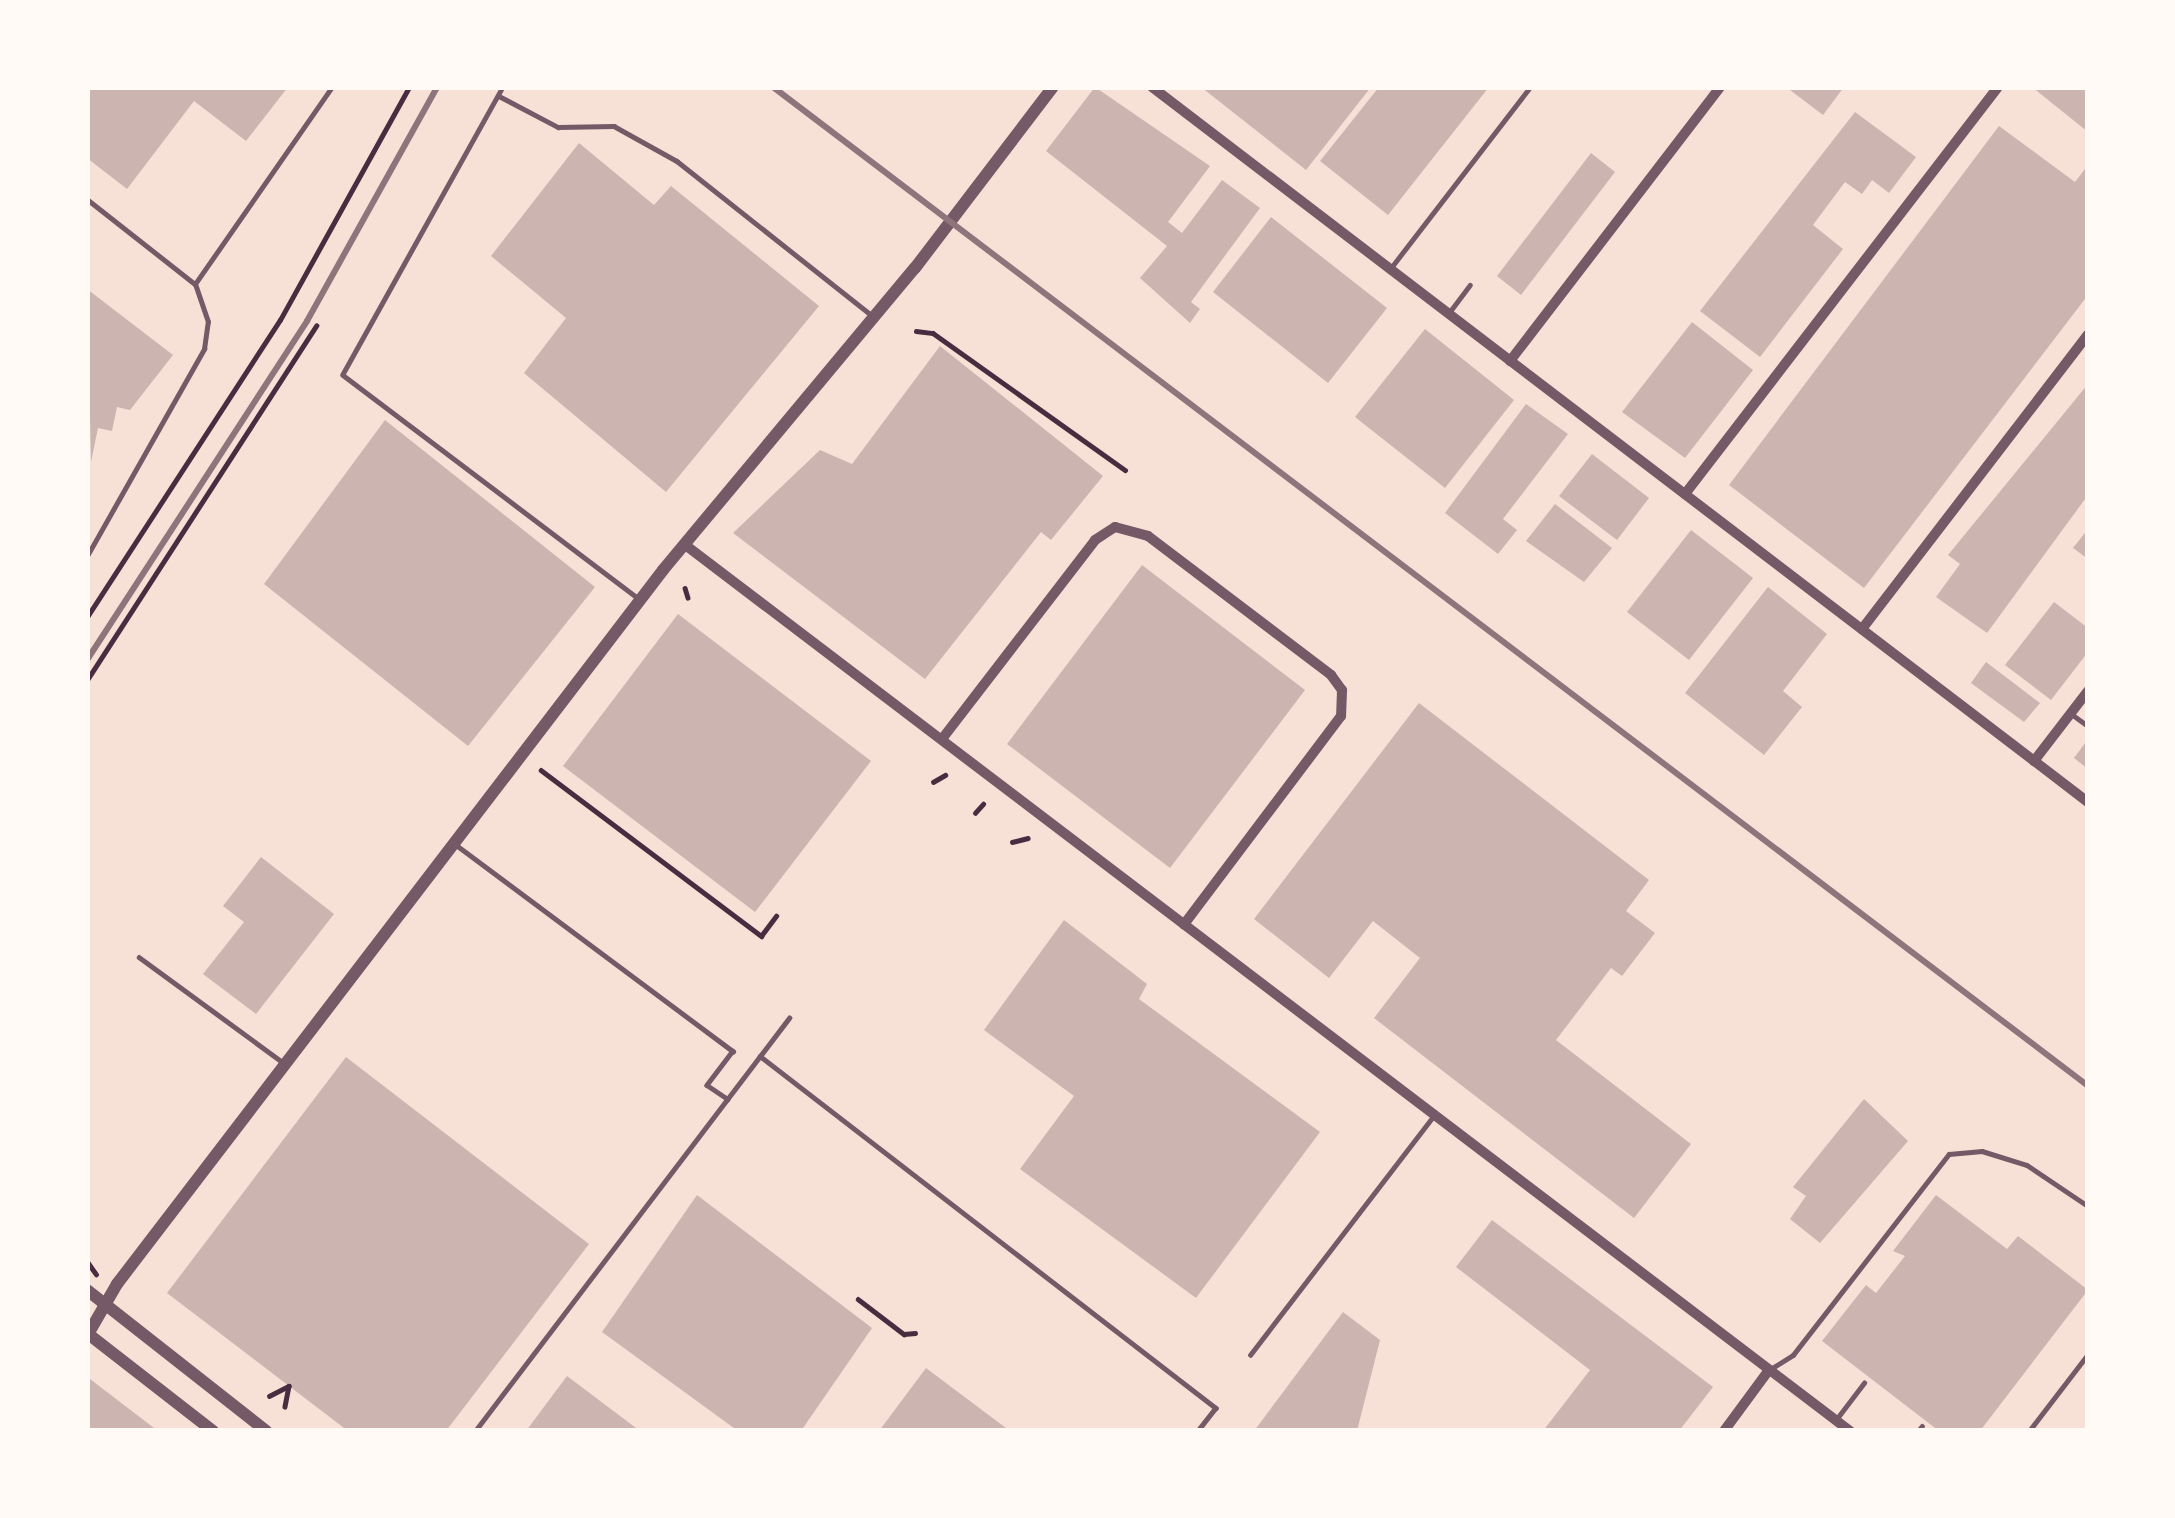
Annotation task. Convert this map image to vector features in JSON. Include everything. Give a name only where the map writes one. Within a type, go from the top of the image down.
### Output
[{"type":"street","points":[[213,1431],[88,1334],[102,1304],[684,544],[874,316],[1053,87]]},
{"type":"street","points":[[1152,87],[2088,802]]},
{"type":"street","points":[[1510,361],[1720,87]]},
{"type":"street","points":[[1685,494],[1998,87]]},
{"type":"street","points":[[1862,629],[2088,335]]},
{"type":"street","points":[[942,739],[1095,540],[1115,527],[1148,536],[1331,675],[1342,690],[1341,716],[1184,924]]},
{"type":"street","points":[[684,544],[1850,1431]]},
{"type":"street","points":[[2034,761],[2088,691]]},
{"type":"street","points":[[87,1290],[266,1431]]},
{"type":"street","points":[[1724,1431],[1769,1370]]},
{"type":"lane","points":[[195,284],[332,87]]},
{"type":"lane","points":[[503,87],[343,375],[641,600]]},
{"type":"lane","points":[[1390,269],[1530,87]]},
{"type":"lane","points":[[499,96],[559,128],[607,124],[642,140],[874,316]]},
{"type":"lane","points":[[87,199],[195,284],[208,322],[204,349],[87,556]]},
{"type":"lane","points":[[1448,314],[1470,285]]},
{"type":"lane","points":[[2071,713],[2088,726]]},
{"type":"lane","points":[[455,844],[733,1051],[707,1084],[728,1099]]},
{"type":"lane","points":[[139,957],[286,1064]]},
{"type":"lane","points":[[478,1430],[789,1018]]},
{"type":"lane","points":[[760,1056],[1216,1408],[1198,1431]]},
{"type":"lane","points":[[1250,1355],[1434,1114]]},
{"type":"lane","points":[[1769,1370],[1792,1355],[1949,1154],[1982,1151],[2026,1165],[2088,1206]]},
{"type":"lane","points":[[2029,1431],[2088,1354]]},
{"type":"lane","points":[[1836,1420],[1864,1383]]},
{"type":"lane","points":[[509,1386],[518,1393]]},
{"type":"path","points":[[87,616],[280,320],[409,87]]},
{"type":"path","points":[[87,680],[316,326]]},
{"type":"path","points":[[916,331],[933,333],[1125,470]]},
{"type":"path","points":[[685,588],[688,598]]},
{"type":"path","points":[[541,770],[760,936],[776,916]]},
{"type":"path","points":[[933,782],[945,775]]},
{"type":"path","points":[[975,813],[982,804]]},
{"type":"path","points":[[1012,842],[1028,838]]},
{"type":"path","points":[[87,1261],[95,1265]]},
{"type":"path","points":[[858,1299],[904,1334],[915,1333]]},
{"type":"path","points":[[269,1396],[289,1386],[285,1407]]},
{"type":"building","points":[[87,87],[288,87],[246,141],[194,101],[127,189],[87,158]]},
{"type":"building","points":[[1095,87],[1210,166],[1168,222],[1182,233],[1222,180],[1260,208],[1191,302],[1200,309],[1190,323],[1140,278],[1167,246],[1046,151]]},
{"type":"building","points":[[1201,87],[1371,87],[1306,170]]},
{"type":"building","points":[[1379,87],[1489,87],[1388,215],[1320,161]]},
{"type":"building","points":[[1786,87],[1844,87],[1823,115]]},
{"type":"building","points":[[2032,87],[2088,87],[2088,132]]},
{"type":"building","points":[[1855,112],[1916,157],[1889,193],[1872,180],[1862,194],[1845,182],[1813,225],[1843,249],[1760,357],[1700,311]]},
{"type":"building","points":[[1999,126],[2075,182],[2088,165],[2088,295],[1864,588],[1729,485]]},
{"type":"building","points":[[579,143],[654,205],[671,186],[819,306],[666,492],[524,373],[566,318],[491,256]]},
{"type":"building","points":[[1591,153],[1615,172],[1521,295],[1497,276]]},
{"type":"building","points":[[1271,217],[1387,308],[1328,383],[1213,292]]},
{"type":"building","points":[[87,289],[173,355],[130,410],[117,407],[112,431],[98,428],[91,462]]},
{"type":"building","points":[[1692,322],[1753,370],[1685,458],[1622,412]]},
{"type":"building","points":[[1425,329],[1514,400],[1445,488],[1355,417]]},
{"type":"building","points":[[940,346],[1103,476],[1051,540],[1041,532],[925,679],[733,533],[820,450],[852,464]]},
{"type":"building","points":[[2088,384],[2088,495],[1987,633],[1936,597],[1960,564],[1948,555]]},
{"type":"building","points":[[1526,404],[1568,434],[1503,519],[1517,530],[1498,554],[1445,513]]},
{"type":"building","points":[[385,420],[595,587],[468,746],[264,584]]},
{"type":"building","points":[[1592,454],[1649,498],[1617,540],[1559,496]]},
{"type":"building","points":[[1555,504],[1612,548],[1584,582],[1526,541]]},
{"type":"building","points":[[2088,529],[2088,559],[2073,548]]},
{"type":"building","points":[[1691,530],[1753,578],[1689,660],[1627,612]]},
{"type":"building","points":[[1142,565],[1305,690],[1170,868],[1007,744]]},
{"type":"building","points":[[1768,587],[1827,634],[1783,691],[1802,707],[1764,755],[1685,693]]},
{"type":"building","points":[[2054,602],[2088,628],[2088,652],[2051,700],[2005,665]]},
{"type":"building","points":[[678,614],[871,761],[755,912],[563,766]]},
{"type":"building","points":[[1986,662],[2040,703],[2024,722],[1971,683]]},
{"type":"building","points":[[1419,703],[1649,880],[1626,911],[1655,933],[1622,976],[1611,968],[1556,1040],[1691,1144],[1634,1218],[1374,1018],[1420,958],[1373,921],[1329,978],[1254,919]]},
{"type":"building","points":[[2088,739],[2088,769],[2074,758]]},
{"type":"building","points":[[261,857],[334,914],[256,1014],[203,974],[244,922],[223,906]]},
{"type":"building","points":[[1064,920],[1147,984],[1139,999],[1320,1132],[1196,1298],[1020,1169],[1074,1096],[984,1030]]},
{"type":"building","points":[[346,1057],[589,1244],[446,1431],[348,1431],[167,1293]]},
{"type":"building","points":[[1864,1099],[1908,1141],[1820,1243],[1790,1219],[1806,1196],[1793,1187]]},
{"type":"building","points":[[697,1195],[872,1328],[801,1431],[738,1431],[602,1332]]},
{"type":"building","points":[[1936,1195],[2007,1249],[2018,1236],[2088,1290],[1980,1431],[1939,1431],[1822,1341],[1866,1285],[1876,1293],[1905,1256],[1893,1251]]},
{"type":"building","points":[[1492,1220],[1713,1387],[1679,1431],[1543,1431],[1590,1370],[1456,1267]]},
{"type":"building","points":[[1343,1312],[1380,1340],[1357,1431],[1254,1431]]},
{"type":"building","points":[[926,1368],[1010,1431],[879,1431]]},
{"type":"building","points":[[567,1376],[640,1431],[526,1431]]},
{"type":"building","points":[[90,1379],[158,1431],[87,1431]]},
{"type":"railway","points":[[87,660],[307,321],[437,87]]},
{"type":"railway","points":[[773,87],[2088,1086]]}]
